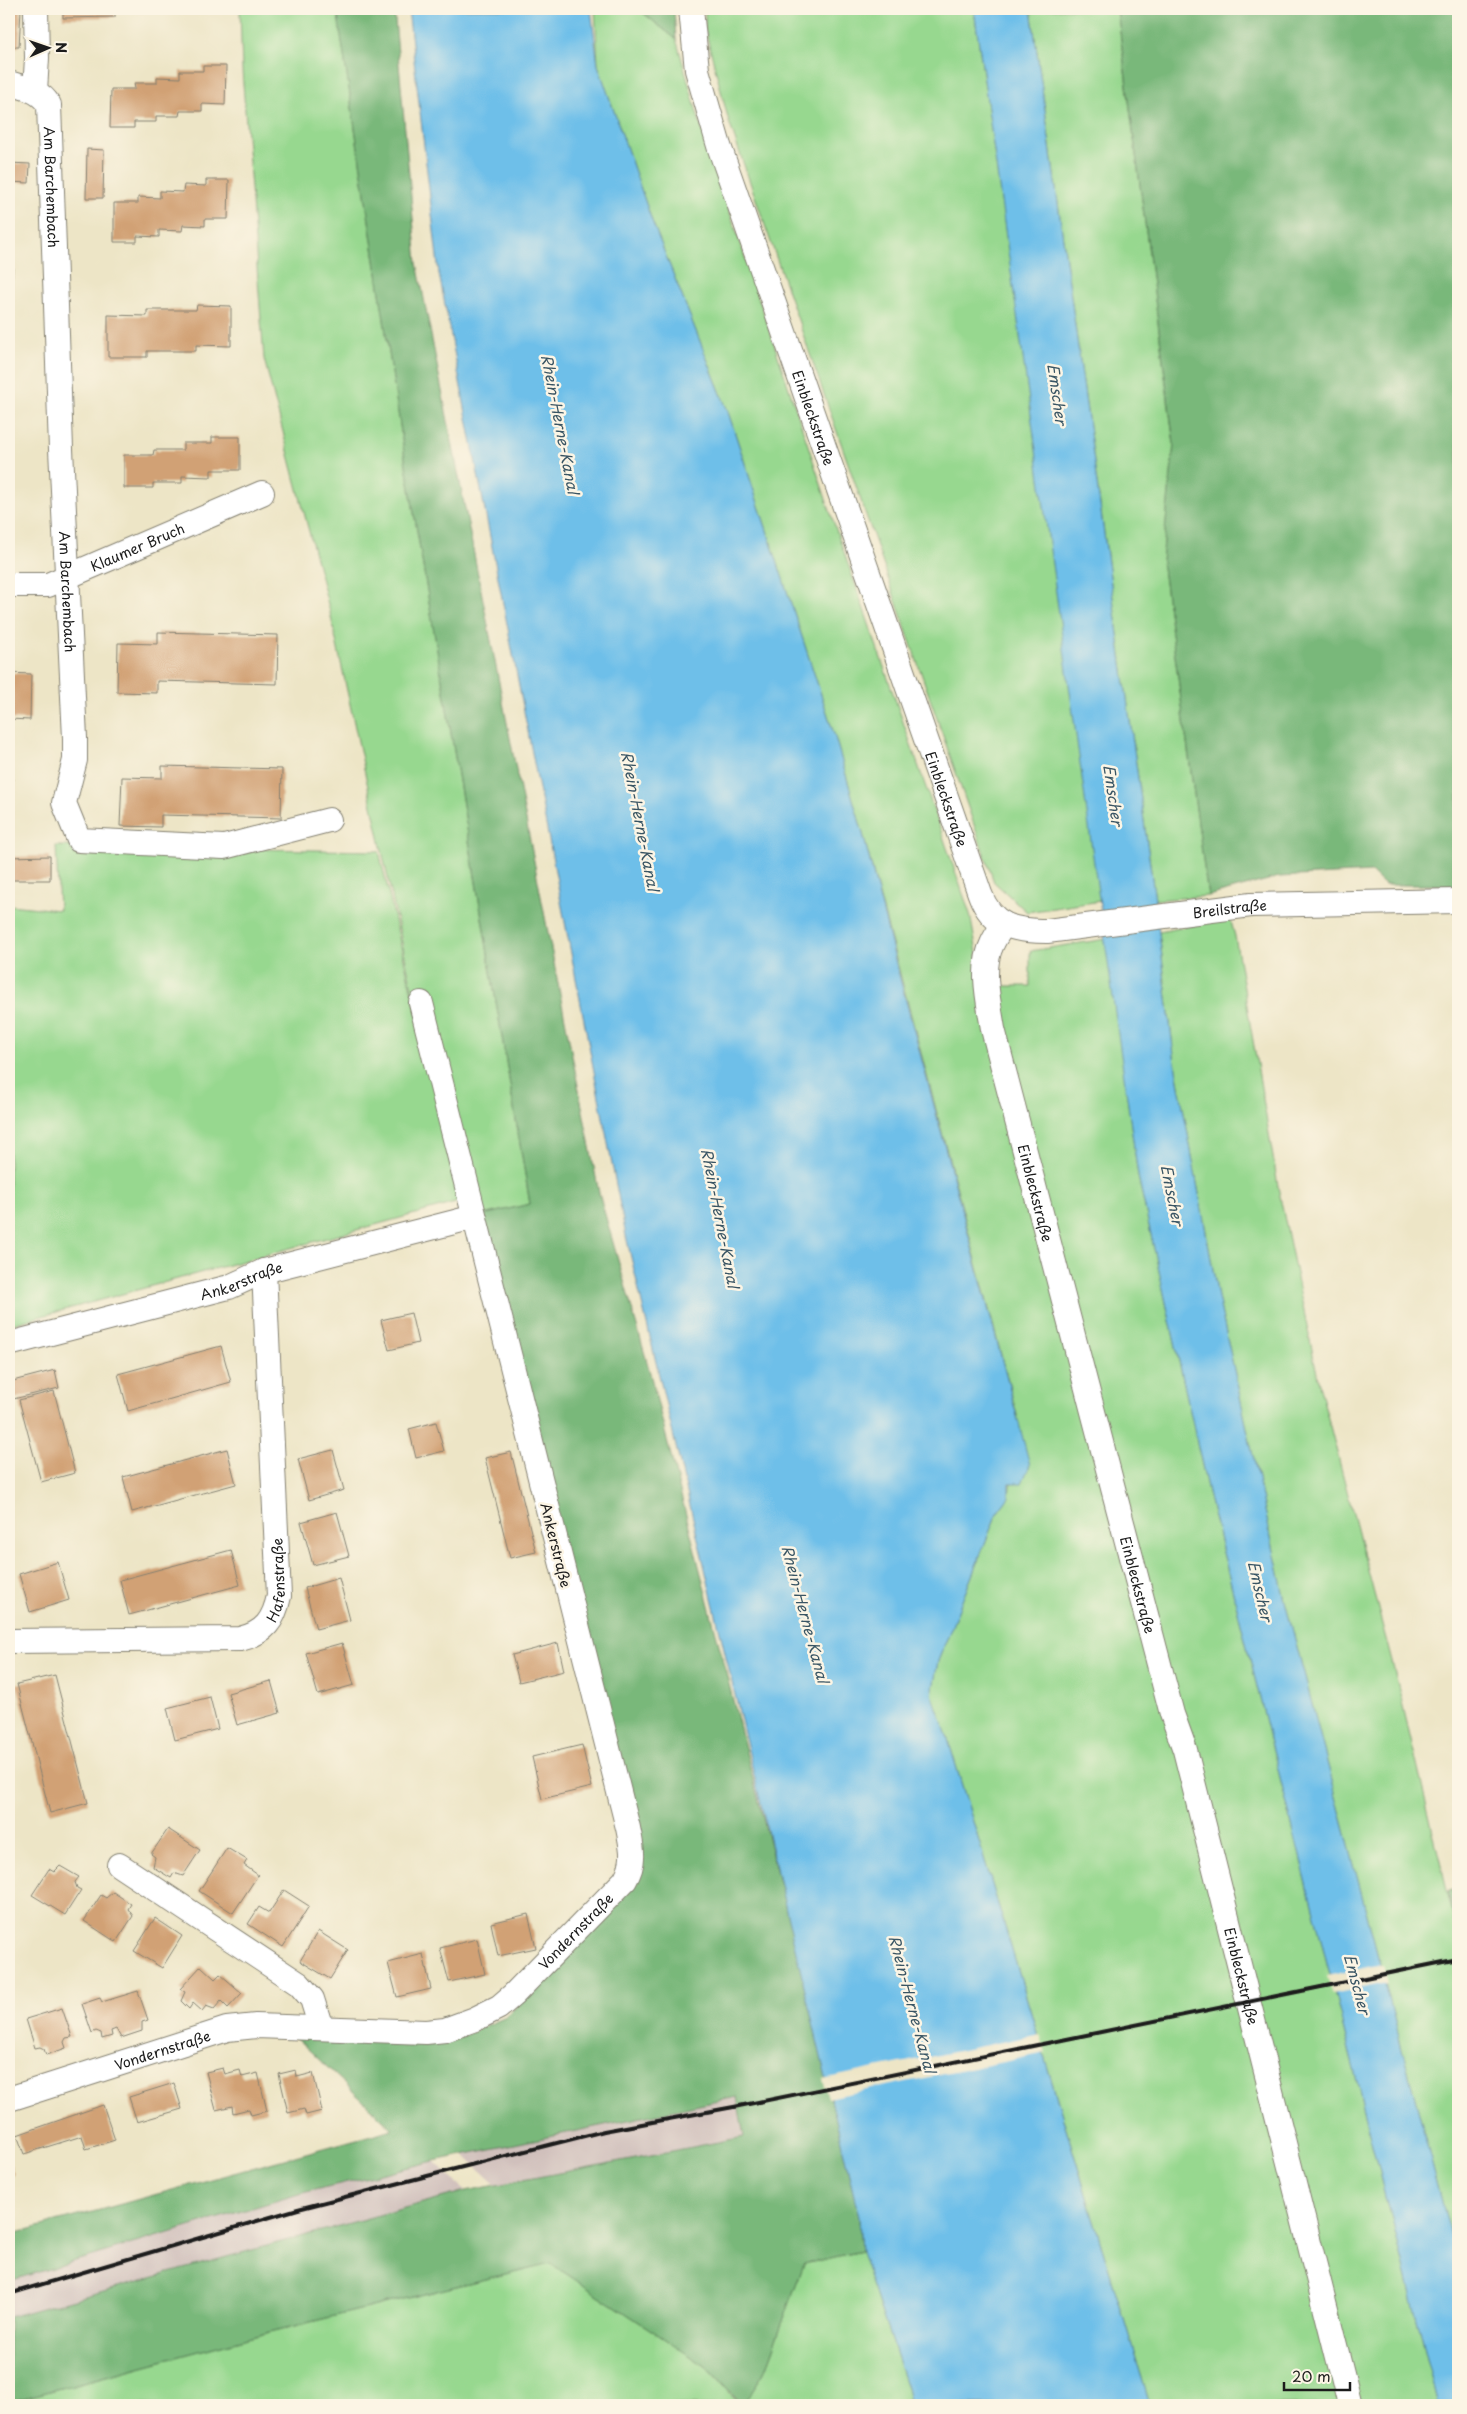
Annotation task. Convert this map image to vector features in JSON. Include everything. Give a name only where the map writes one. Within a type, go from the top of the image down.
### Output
[{"type":"street","points":[[9,83],[34,91],[37,58],[36,9]]},
{"type":"street","name":"Einbleckstraße","points":[[691,9],[697,70],[718,146],[980,894],[988,912],[1004,924],[991,944],[987,971],[989,1006],[996,1043],[1169,1704],[1185,1750],[1350,2405]]},
{"type":"street","name":"Am Barchembach","points":[[34,91],[44,96],[49,106],[75,760],[64,803],[79,840],[224,847],[330,820]]},
{"type":"street","name":"Klaumer Bruch","points":[[9,584],[48,585],[262,493]]},
{"type":"street","name":"Breilstraße","points":[[1004,924],[1030,931],[1251,905],[1458,901]]},
{"type":"street","name":"Ankerstraße","points":[[421,1003],[588,1670]]},
{"type":"street","name":"Ankerstraße","points":[[9,1344],[229,1287],[264,1271],[474,1217]]},
{"type":"street","name":"Hafenstraße","points":[[9,1640],[240,1639],[257,1634],[271,1621],[279,1596],[264,1271]]},
{"type":"street","name":"Vondernstraße","points":[[9,2098],[227,2029],[256,2026],[426,2032],[446,2030],[475,2019],[499,2006],[521,1989],[625,1880],[632,1868],[634,1855],[588,1670]]},
{"type":"street","points":[[119,1865],[299,1984],[312,1999],[321,2028]]},
{"type":"shaded area","points":[[737,2097],[744,2137],[496,2185],[464,2155],[594,2125]]},
{"type":"shaded area","points":[[434,2161],[466,2191],[9,2317],[9,2281],[302,2193]]},
{"type":"green space","points":[[240,9],[329,9],[338,15],[406,465],[530,1204],[483,1215],[459,1202],[9,1325],[9,905],[59,910],[56,846],[379,851],[428,1062],[329,608],[264,359],[242,70]]},
{"type":"green space","points":[[329,9],[394,9],[417,263],[599,1193],[649,1369],[784,1901],[859,2217],[861,2251],[804,2264],[763,2375],[743,2405],[707,2367],[550,2263],[270,2332],[9,2402],[9,2317],[466,2191],[744,2137],[737,2097],[434,2161],[302,2193],[9,2281],[9,2235],[393,2129],[295,2037],[451,2041],[506,2017],[631,1887],[483,1215],[530,1204],[406,465],[338,16]]},
{"type":"green space","points":[[595,9],[638,9],[676,39],[700,123],[839,538],[970,914],[983,986],[1030,986],[1030,951],[1106,939],[1138,1176],[1210,1501],[1439,2405],[1150,2405],[947,1736],[932,1694],[938,1661],[997,1513],[1009,1497],[1017,1415],[863,834],[835,737],[727,409],[652,221],[598,65]]},
{"type":"green space","points":[[638,9],[674,9],[676,39]]},
{"type":"green space","points":[[705,9],[974,9],[1101,901],[1027,912],[994,882],[729,122],[705,29]]},
{"type":"green space","points":[[1031,9],[1117,9],[1174,445],[1162,561],[1208,896],[1155,900]]},
{"type":"green space","points":[[1117,9],[1458,9],[1458,885],[1385,885],[1371,872],[1279,877],[1208,896],[1162,561],[1174,444]]},
{"type":"green space","points":[[1230,918],[1235,936],[1279,1192],[1320,1388],[1397,1681],[1458,1937],[1458,2263],[1285,1601],[1218,1297],[1175,1064],[1159,932]]},
{"type":"green space","points":[[1458,1889],[1458,1937],[1448,1891]]},
{"type":"green space","points":[[861,2251],[911,2405],[743,2405],[763,2375],[804,2264]]},
{"type":"green space","points":[[550,2263],[707,2367],[741,2405],[9,2405],[9,2402],[270,2332]]},
{"type":"water","name":"Rhein-Herne-Kanal","points":[[408,9],[591,9],[598,65],[652,221],[727,409],[835,737],[863,834],[1030,1465],[1022,1483],[1009,1483],[1009,1497],[997,1513],[938,1661],[932,1694],[947,1736],[1150,2405],[911,2405],[861,2251],[859,2217],[626,1236],[439,274]]},
{"type":"water","name":"Emscher","points":[[974,9],[1031,9],[1155,900],[1175,1064],[1218,1297],[1285,1601],[1458,2263],[1458,2405],[1439,2405],[1210,1501],[1138,1176]]},
{"type":"pier","points":[[1382,1964],[1387,1983],[1332,1994],[1327,1976]]},
{"type":"pier","points":[[1040,2034],[1046,2053],[828,2098],[823,2079]]},
{"type":"building","points":[[9,9],[21,9],[19,47],[9,47]]},
{"type":"building","points":[[63,9],[115,9],[115,17],[63,18]]},
{"type":"building","points":[[203,66],[226,66],[225,105],[202,104],[202,111],[180,111],[179,116],[156,116],[156,122],[134,122],[134,128],[110,128],[111,89],[135,89],[134,83],[157,83],[157,77],[180,78],[180,71],[203,71]]},
{"type":"building","points":[[87,149],[104,150],[103,198],[86,198]]},
{"type":"building","points":[[9,163],[30,164],[29,183],[9,182]]},
{"type":"building","points":[[206,180],[229,180],[228,219],[205,219],[205,226],[183,225],[182,231],[159,230],[159,237],[137,236],[137,242],[114,242],[114,203],[138,203],[138,197],[160,198],[160,191],[183,192],[184,185],[206,186]]},
{"type":"building","points":[[9,262],[13,262],[12,294],[9,294]]},
{"type":"building","points":[[197,305],[231,306],[231,346],[196,345],[196,351],[147,351],[147,357],[108,357],[108,315],[147,316],[147,310],[196,310]]},
{"type":"building","points":[[212,437],[240,437],[240,470],[211,470],[211,477],[182,476],[182,483],[153,483],[153,488],[124,488],[124,455],[153,455],[154,450],[183,450],[183,443],[212,443]]},
{"type":"building","points":[[158,632],[278,635],[277,684],[157,681],[157,693],[117,692],[118,643],[158,644]]},
{"type":"building","points":[[9,673],[31,674],[30,720],[9,719]]},
{"type":"building","points":[[162,766],[282,769],[281,818],[161,815],[161,827],[120,826],[122,777],[162,778]]},
{"type":"building","points":[[9,769],[13,769],[12,822],[9,822]]},
{"type":"building","points":[[50,856],[50,880],[9,880],[9,857]]},
{"type":"building","points":[[411,1313],[418,1343],[389,1350],[381,1320]]},
{"type":"building","points":[[221,1346],[231,1382],[128,1411],[118,1374]]},
{"type":"building","points":[[55,1370],[59,1388],[9,1400],[9,1382]]},
{"type":"building","points":[[54,1391],[75,1473],[41,1482],[19,1400]]},
{"type":"building","points":[[436,1422],[444,1451],[416,1458],[409,1429]]},
{"type":"building","points":[[227,1449],[236,1484],[132,1512],[123,1477]]},
{"type":"building","points":[[333,1450],[344,1490],[309,1500],[298,1459]]},
{"type":"building","points":[[511,1452],[536,1552],[510,1558],[485,1458]]},
{"type":"building","points":[[337,1512],[349,1556],[313,1565],[301,1522]]},
{"type":"building","points":[[231,1550],[240,1585],[129,1615],[120,1580]]},
{"type":"building","points":[[58,1562],[69,1600],[30,1612],[19,1574]]},
{"type":"building","points":[[339,1578],[350,1620],[316,1629],[305,1588]]},
{"type":"building","points":[[342,1643],[354,1685],[318,1695],[306,1653]]},
{"type":"building","points":[[558,1643],[564,1671],[519,1682],[512,1655]]},
{"type":"building","points":[[55,1675],[88,1803],[50,1813],[17,1684]]},
{"type":"building","points":[[271,1681],[280,1713],[237,1725],[228,1693]]},
{"type":"building","points":[[210,1697],[218,1729],[175,1740],[167,1708]]},
{"type":"building","points":[[582,1745],[592,1787],[542,1799],[532,1757]]},
{"type":"building","points":[[168,1829],[200,1850],[183,1876],[174,1873],[171,1878],[153,1867],[155,1857],[151,1854]]},
{"type":"building","points":[[227,1848],[247,1860],[244,1865],[258,1875],[233,1913],[199,1891]]},
{"type":"building","points":[[60,1866],[79,1877],[75,1882],[77,1888],[81,1890],[65,1915],[32,1895],[49,1869],[54,1872]]},
{"type":"building","points":[[284,1890],[309,1906],[283,1947],[248,1924],[259,1907],[269,1913]]},
{"type":"building","points":[[113,1892],[131,1904],[128,1909],[133,1916],[116,1942],[84,1921],[101,1895],[106,1898]]},
{"type":"building","points":[[528,1914],[536,1948],[498,1956],[491,1923]]},
{"type":"building","points":[[155,1918],[182,1936],[162,1968],[134,1951]]},
{"type":"building","points":[[318,1931],[348,1950],[330,1979],[300,1961]]},
{"type":"building","points":[[477,1939],[485,1974],[449,1982],[440,1948]]},
{"type":"building","points":[[423,1954],[431,1989],[397,1997],[388,1963]]},
{"type":"building","points":[[201,1966],[215,1979],[220,1974],[242,1993],[228,2008],[221,2001],[214,2009],[206,2006],[202,2011],[193,2003],[189,2009],[181,2001],[185,1992],[180,1989]]},
{"type":"building","points":[[138,1991],[148,2020],[142,2022],[142,2031],[121,2038],[116,2029],[111,2031],[112,2036],[102,2039],[101,2033],[96,2031],[92,2033],[82,2004],[100,1998],[102,2002]]},
{"type":"building","points":[[62,2008],[72,2037],[66,2038],[64,2042],[66,2048],[46,2055],[44,2049],[40,2047],[35,2048],[26,2019]]},
{"type":"building","points":[[223,2068],[225,2074],[240,2070],[242,2077],[258,2073],[267,2111],[251,2115],[249,2109],[233,2113],[232,2106],[216,2110],[206,2072]]},
{"type":"building","points":[[296,2070],[297,2077],[313,2073],[322,2111],[306,2115],[304,2109],[288,2113],[279,2074]]},
{"type":"building","points":[[174,2083],[182,2109],[137,2122],[129,2097]]},
{"type":"building","points":[[103,2105],[115,2140],[86,2149],[82,2136],[24,2154],[17,2135]]},
{"type":"building","points":[[9,2161],[14,2175],[9,2177]]},
{"type":"railway","points":[[9,2294],[298,2209],[604,2131],[739,2106],[1458,1959]]}]
